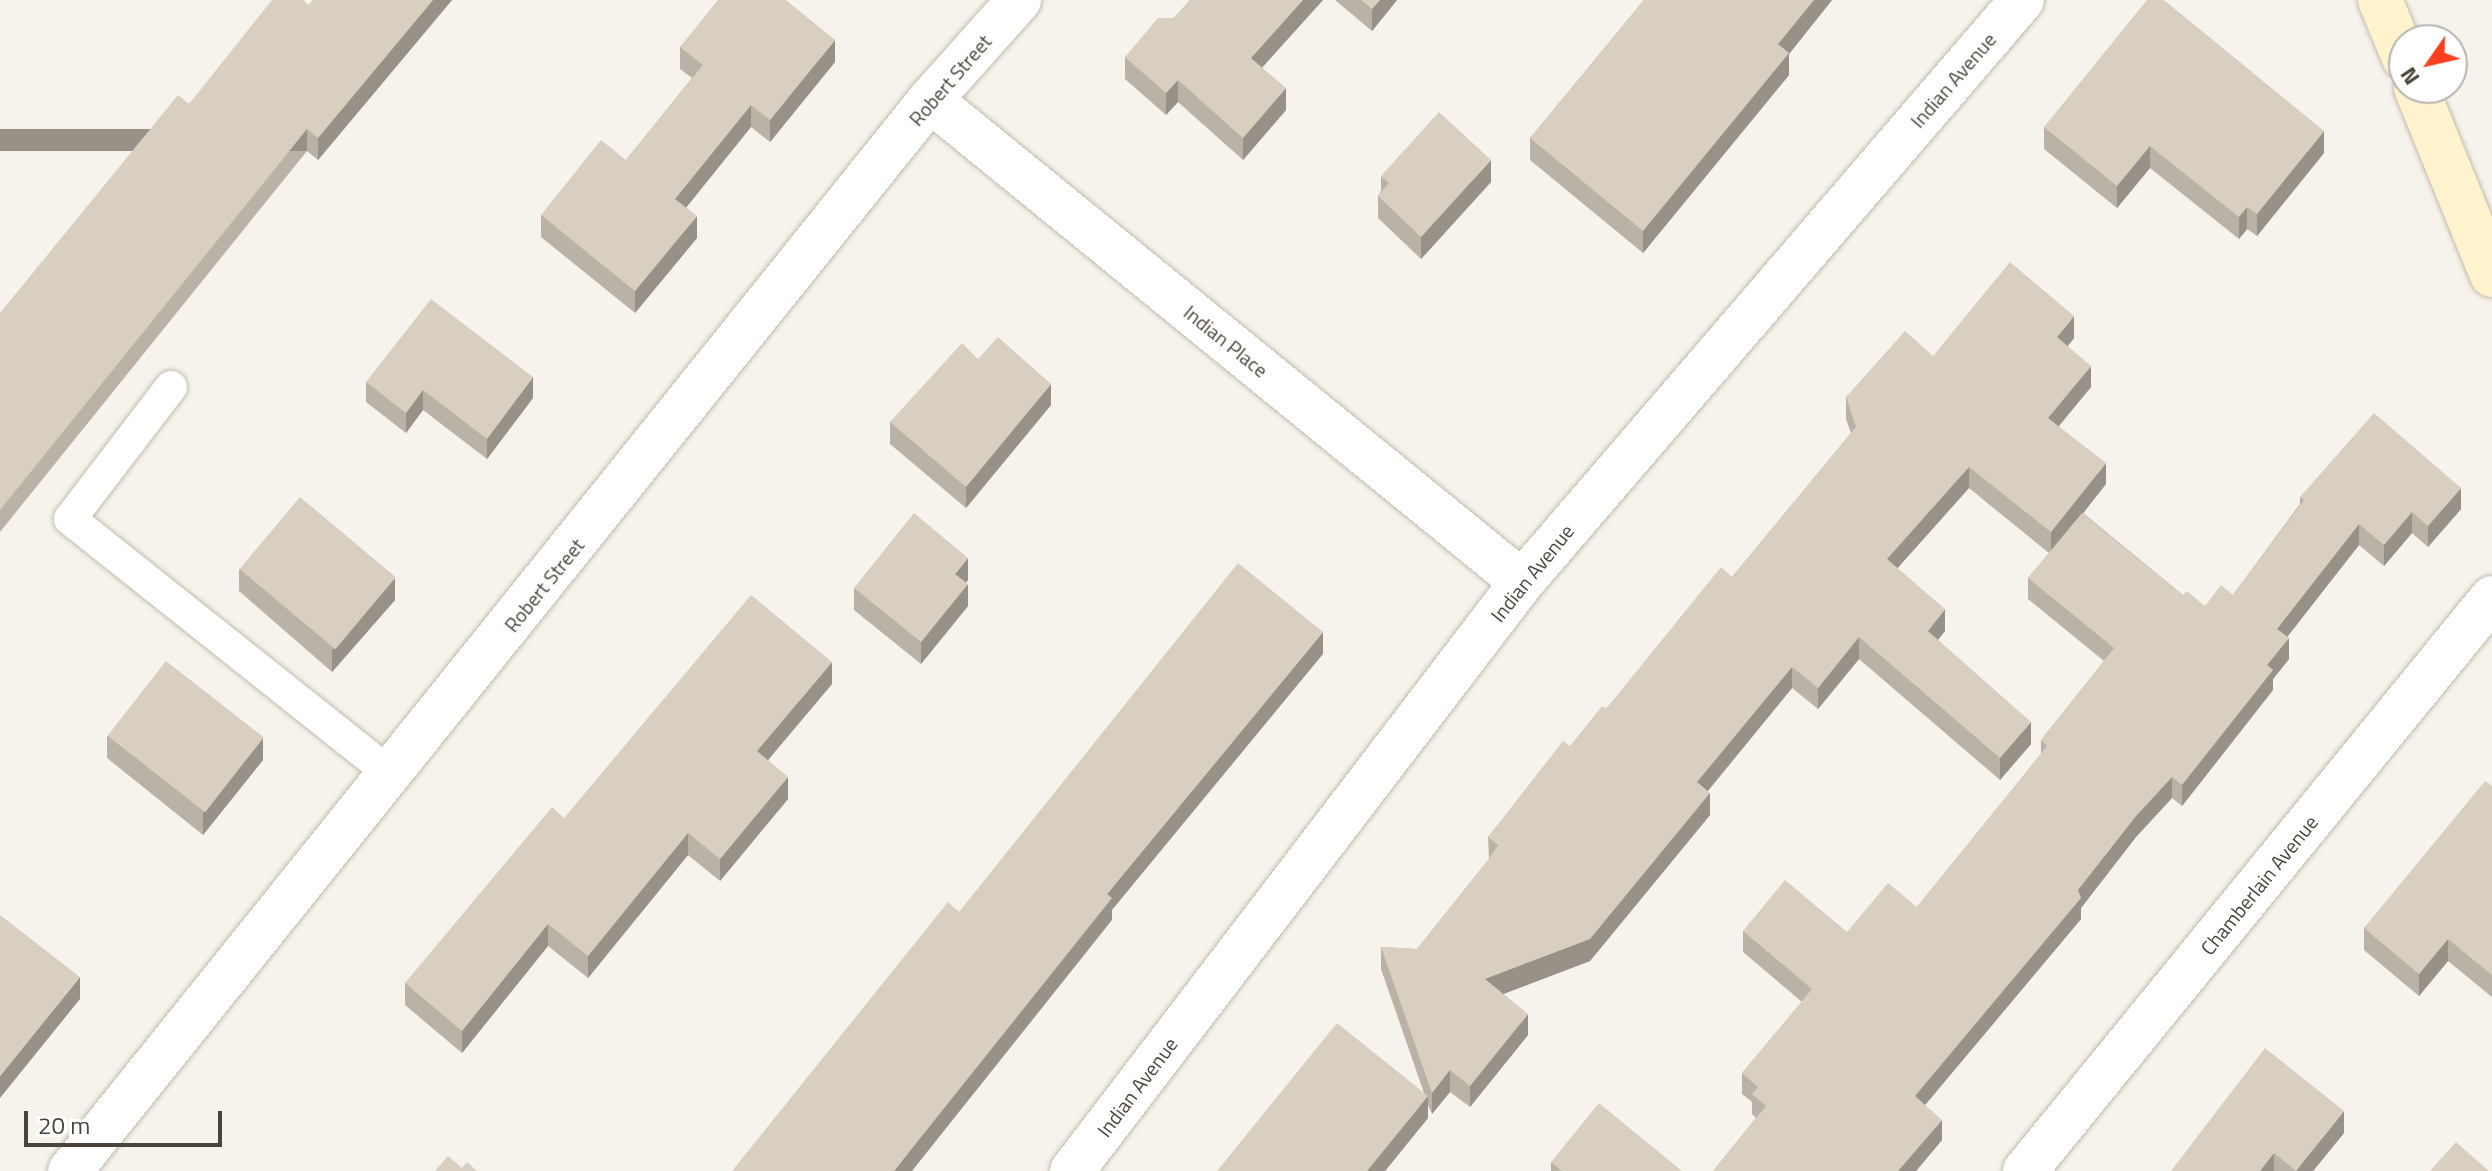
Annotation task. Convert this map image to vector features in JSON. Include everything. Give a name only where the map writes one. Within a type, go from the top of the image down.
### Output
[{"type":"main road","points":[[2380,0],[2390,24]]},
{"type":"main road","points":[[2423,104],[2492,275]]},
{"type":"street","name":"Robert Street","points":[[70,1171],[392,775],[930,100],[1019,0]]},
{"type":"street","name":"Indian Avenue","points":[[1072,1171],[1522,582],[2022,0]]},
{"type":"street","name":"Indian Place","points":[[930,100],[1522,582]]},
{"type":"street","name":"Chamberlain Avenue","points":[[2025,1171],[2492,598]]},
{"type":"lane","points":[[171,387],[70,519],[392,775]]},
{"type":"building","points":[[272,0],[303,0],[309,5],[313,0],[433,0],[318,138],[307,129],[0,510],[0,313],[178,95],[189,104]]},
{"type":"building","points":[[718,0],[786,0],[835,40],[770,120],[751,105],[675,199],[697,216],[635,291],[541,215],[601,140],[626,160],[703,65],[680,47]]},
{"type":"building","points":[[1190,0],[1303,0],[1251,58],[1286,88],[1243,138],[1178,80],[1166,93],[1125,57],[1158,18],[1174,18]]},
{"type":"building","points":[[1361,0],[1380,0],[1372,9]]},
{"type":"building","points":[[1644,0],[1814,0],[1778,44],[1789,53],[1643,231],[1530,138]]},
{"type":"building","points":[[2147,0],[2164,0],[2324,131],[2257,214],[2247,207],[2239,217],[2150,146],[2117,186],[2044,127]]},
{"type":"building","points":[[1439,112],[1491,160],[1421,237],[1378,196],[1389,183],[1381,176]]},
{"type":"building","points":[[2010,262],[2074,316],[2057,337],[2091,366],[2048,418],[2106,463],[2051,532],[1969,467],[1887,559],[1945,609],[1928,631],[2031,722],[2000,758],[1859,637],[1818,688],[1792,667],[1697,782],[1710,793],[1590,939],[1485,979],[1528,1014],[1470,1086],[1450,1070],[1432,1093],[1381,947],[1417,949],[1483,867],[1498,845],[1488,837],[1563,741],[1570,746],[1602,706],[1606,709],[1721,567],[1732,577],[1856,427],[1846,397],[1905,331],[1933,356]]},
{"type":"building","points":[[431,299],[533,377],[487,439],[423,390],[406,413],[366,382]]},
{"type":"building","points":[[998,337],[1051,384],[966,487],[890,422],[962,343],[978,359]]},
{"type":"building","points":[[2374,413],[2461,488],[2428,526],[2412,512],[2384,545],[2359,524],[2277,629],[2289,638],[2267,665],[2273,670],[2182,785],[2172,777],[2136,816],[2078,890],[2081,898],[1915,1096],[1942,1120],[1898,1171],[1713,1171],[1766,1106],[1752,1094],[1758,1087],[1742,1073],[1812,989],[1743,931],[1785,880],[1847,932],[1888,883],[1917,907],[2047,746],[2041,740],[2114,648],[2028,578],[2082,513],[2183,595],[2187,591],[2205,606],[2221,585],[2233,595],[2304,500],[2300,497]]},
{"type":"building","points":[[300,497],[396,577],[335,649],[240,569]]},
{"type":"building","points":[[914,513],[968,558],[955,574],[968,584],[921,642],[854,588]]},
{"type":"building","points":[[1238,563],[1323,632],[1107,894],[1112,898],[894,1171],[732,1171],[948,902],[959,912]]},
{"type":"building","points":[[751,595],[832,662],[757,751],[788,777],[720,859],[688,833],[588,956],[548,924],[462,1031],[405,983],[552,807],[564,818]]},
{"type":"building","points":[[166,661],[264,737],[205,812],[108,736]]},
{"type":"building","points":[[2485,781],[2492,786],[2492,975],[2448,939],[2419,974],[2364,928]]},
{"type":"building","points":[[0,915],[80,977],[0,1076]]},
{"type":"building","points":[[1337,1023],[1428,1096],[1367,1171],[1217,1171]]},
{"type":"building","points":[[2265,1048],[2344,1111],[2296,1171],[2274,1153],[2260,1171],[2171,1171]]},
{"type":"building","points":[[1599,1103],[1682,1171],[1562,1171],[1551,1162]]},
{"type":"building","points":[[2456,1142],[2489,1171],[2430,1171]]},
{"type":"building","points":[[448,1156],[462,1168],[467,1162],[477,1171],[435,1171]]}]
